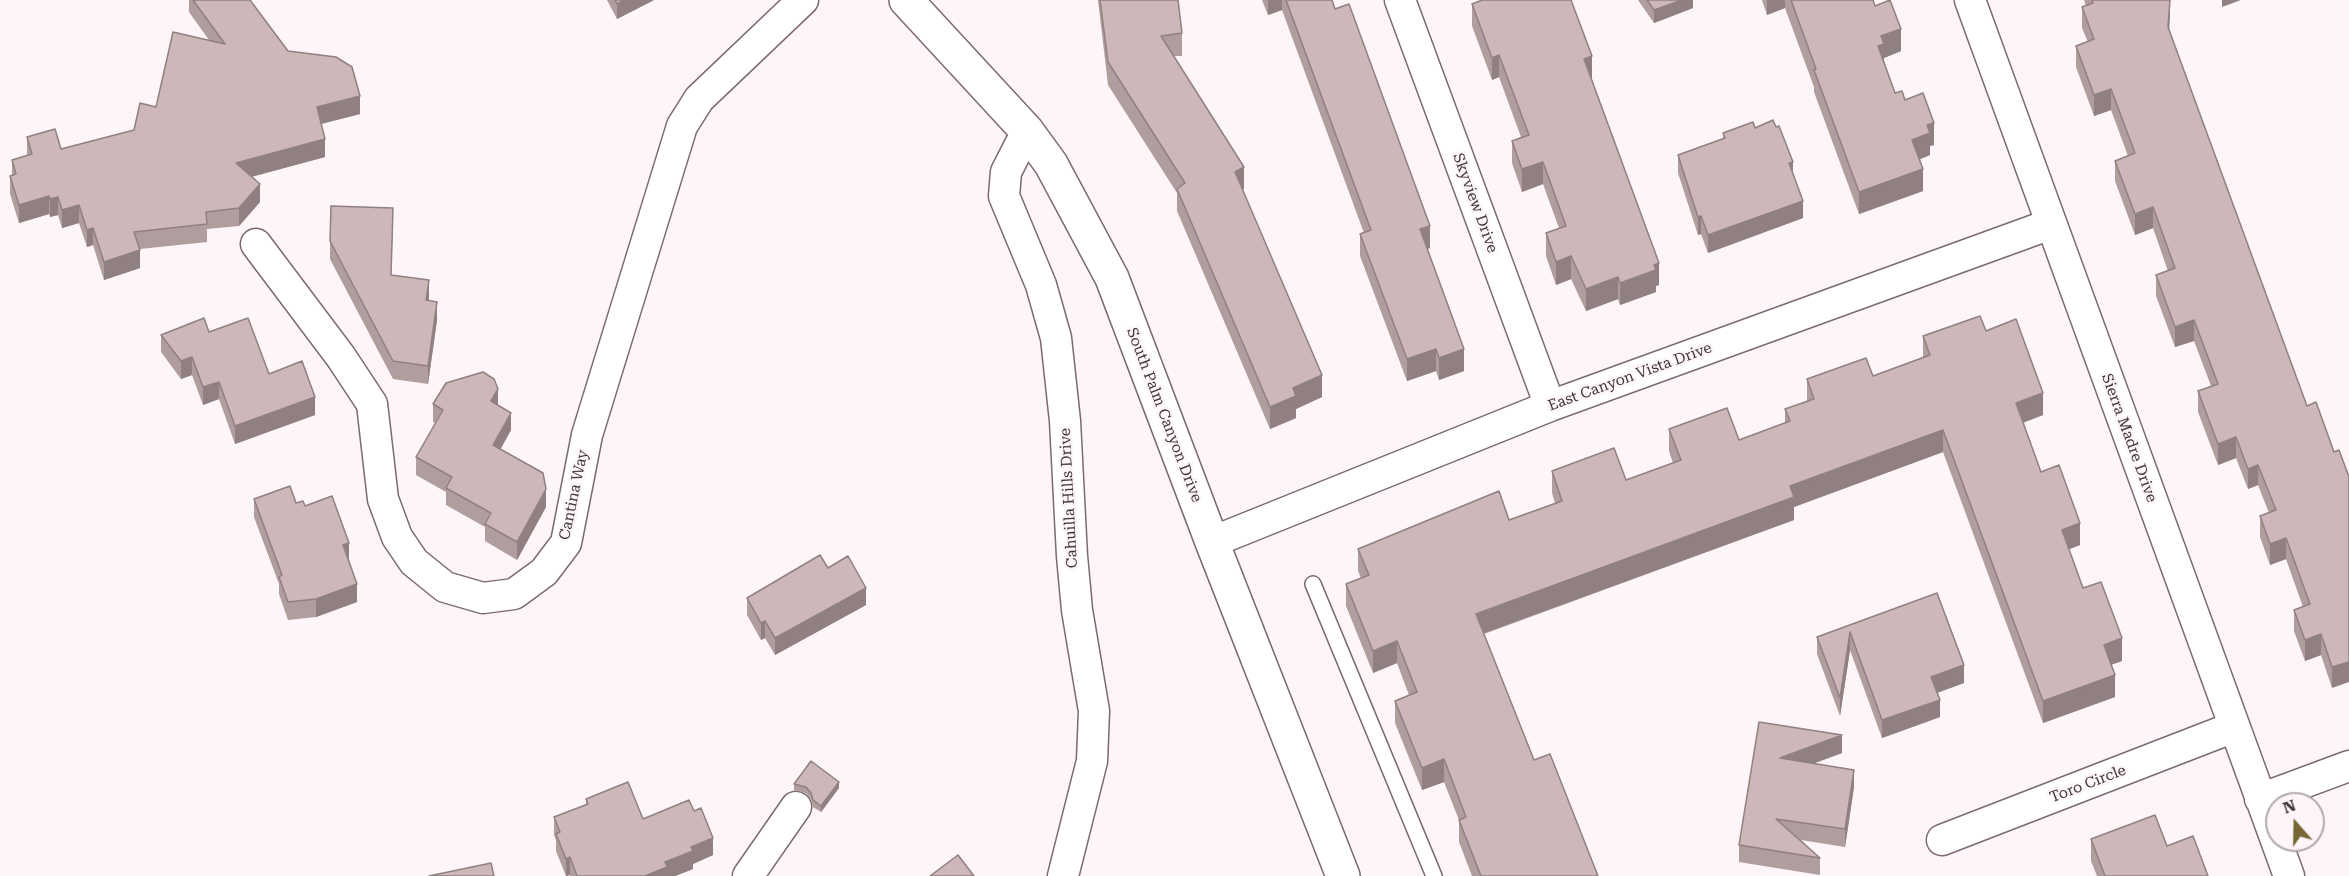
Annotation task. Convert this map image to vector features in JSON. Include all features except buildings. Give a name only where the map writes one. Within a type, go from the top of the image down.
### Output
[{"type":"street","name":"Cantina Way","points":[[256,244],[341,357],[372,404],[383,499],[397,537],[414,562],[445,588],[483,598],[514,594],[544,572],[566,543],[586,435],[682,126],[699,99],[803,0]]},
{"type":"street","name":"South Palm Canyon Drive","points":[[906,0],[1028,131],[1051,164],[1112,278],[1212,542],[1343,876]]},
{"type":"street","name":"Skyview Drive","points":[[1400,0],[1550,406]]},
{"type":"street","name":"Sierra Madre Drive","points":[[1970,0],[2289,876]]},
{"type":"street","name":"Cahuilla Hills Drive","points":[[1028,131],[1006,172],[1004,196],[1041,285],[1056,338],[1065,421],[1075,588],[1094,711],[1092,762],[1063,876]]},
{"type":"street","name":"East Canyon Vista Drive","points":[[1212,542],[1550,406],[2051,224]]},
{"type":"street","name":"Toro Circle","points":[[1942,840],[2234,727]]},
{"type":"street","points":[[2260,799],[2349,766]]},
{"type":"street","points":[[748,876],[796,807]]},
{"type":"lane","points":[[1313,584],[1434,876]]}]
